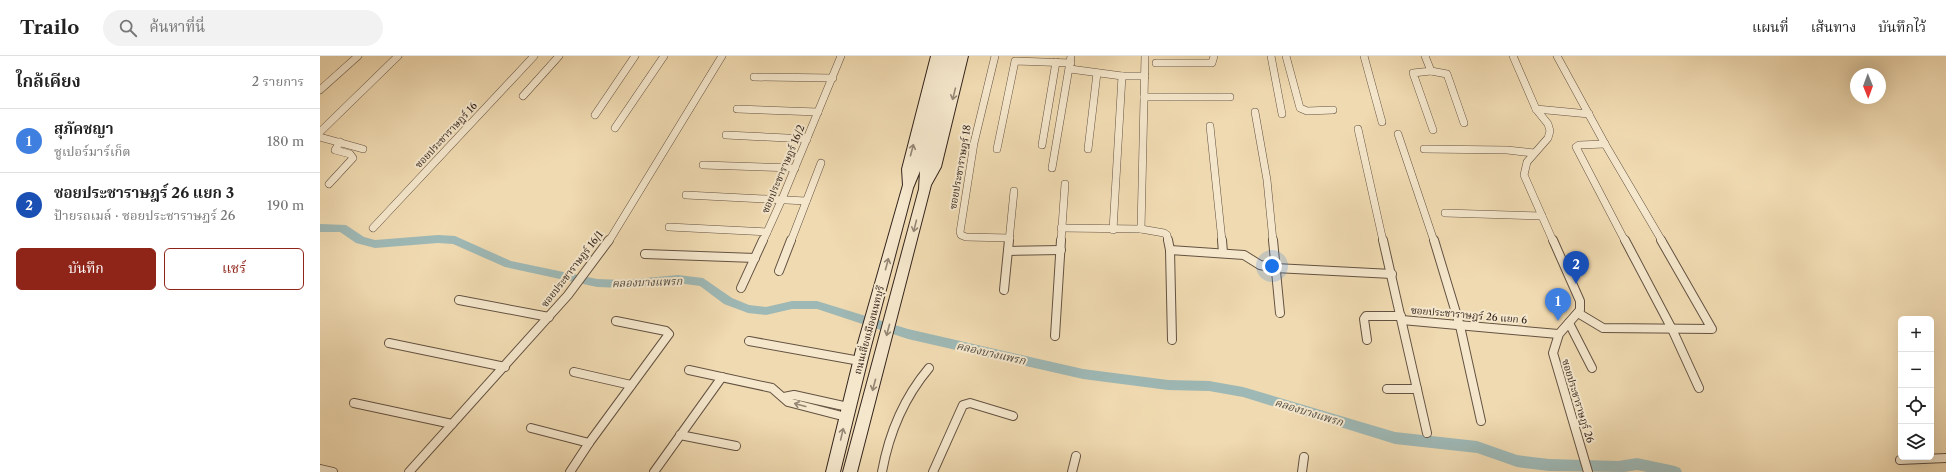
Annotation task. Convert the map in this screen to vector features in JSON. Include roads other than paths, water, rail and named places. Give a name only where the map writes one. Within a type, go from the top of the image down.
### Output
[{"type":"main road","name":"ถนนเลี่ยงเมืองนนทบุรี","points":[[907,188],[907,169],[936,56]]},
{"type":"main road","name":"ถนนเลี่ยงเมืองนนทบุรี","points":[[850,472],[925,189],[926,167],[931,130],[946,56]]},
{"type":"main road","name":"ถนนเลี่ยงเมืองนนทบุรี","points":[[833,472],[847,412],[907,188],[931,130],[955,56]]},
{"type":"main road","name":"ถนนเลี่ยงเมืองนนทบุรี","points":[[925,189],[936,167],[963,56]]},
{"type":"street","points":[[320,90],[358,56]]},
{"type":"street","points":[[320,132],[398,56]]},
{"type":"street","name":"ซอยประชาราษฎร์ 16","points":[[373,228],[534,56]]},
{"type":"street","points":[[523,96],[559,56]]},
{"type":"street","points":[[595,115],[636,56]]},
{"type":"street","points":[[616,128],[664,56]]},
{"type":"street","name":"ซอยประชาราษฎร์ 16/1","points":[[409,472],[568,295],[584,274],[626,216],[722,56]]},
{"type":"street","name":"ซอยประชาราษฎร์ 16/2","points":[[741,288],[782,199],[841,56]]},
{"type":"street","name":"ซอยประชาราษฎร์ 18","points":[[995,56],[980,111],[969,166],[960,232],[961,235],[966,237],[1010,238]]},
{"type":"street","points":[[1141,229],[1145,56]]},
{"type":"street","points":[[1156,63],[1212,63],[1214,56]]},
{"type":"street","points":[[1271,56],[1282,114]]},
{"type":"street","points":[[1286,56],[1300,108],[1307,111],[1333,110]]},
{"type":"street","points":[[1364,56],[1382,122]]},
{"type":"street","points":[[1425,56],[1431,71]]},
{"type":"street","points":[[1513,56],[1536,109],[1548,124],[1550,131],[1548,138],[1527,162],[1524,175],[1580,302],[1578,313],[1558,334]]},
{"type":"street","points":[[1557,56],[1605,144],[1635,192],[1712,330],[1603,328],[1578,313]]},
{"type":"street","points":[[997,149],[1015,61],[1071,63],[1097,73],[1122,76],[1145,76]]},
{"type":"street","points":[[1042,145],[1056,62]]},
{"type":"street","points":[[1052,168],[1071,63]]},
{"type":"street","points":[[1434,130],[1413,73],[1431,71],[1447,74],[1464,122]]},
{"type":"street","points":[[1088,149],[1097,73]]},
{"type":"street","points":[[1113,230],[1122,76]]},
{"type":"street","points":[[754,77],[833,78]]},
{"type":"street","points":[[1144,97],[1230,97]]},
{"type":"street","points":[[736,109],[818,112]]},
{"type":"street","points":[[1536,109],[1589,114]]},
{"type":"street","points":[[1255,112],[1266,180],[1280,313]]},
{"type":"street","points":[[1210,126],[1223,253]]},
{"type":"street","points":[[1358,129],[1392,274],[1426,433]]},
{"type":"street","points":[[1398,134],[1444,269],[1460,326],[1481,421]]},
{"type":"street","points":[[726,135],[807,139]]},
{"type":"street","points":[[320,137],[363,149]]},
{"type":"street","points":[[329,184],[353,158],[350,154],[335,150],[340,142]]},
{"type":"street","points":[[1605,144],[1579,145],[1576,147],[1672,330],[1698,388]]},
{"type":"street","points":[[1424,149],[1507,150],[1534,153]]},
{"type":"street","points":[[779,271],[821,164]]},
{"type":"street","points":[[703,165],[795,168]]},
{"type":"street","points":[[1055,336],[1064,184]]},
{"type":"street","points":[[1004,290],[1014,191]]},
{"type":"street","points":[[686,194],[806,201]]},
{"type":"street","points":[[1445,213],[1542,216]]},
{"type":"street","points":[[669,227],[767,232]]},
{"type":"street","points":[[1061,228],[1113,230],[1141,229],[1164,233],[1167,235],[1170,250],[1172,340]]},
{"type":"street","points":[[1008,251],[1060,250]]},
{"type":"street","points":[[1170,250],[1244,255],[1260,265],[1275,268],[1392,274]]},
{"type":"street","points":[[645,254],[755,258]]},
{"type":"street","points":[[460,300],[549,316]]},
{"type":"street","name":"ซอยประชาราษฎร์ 26 แยก 6","points":[[1367,340],[1364,319],[1366,316],[1401,318],[1460,326],[1558,334]]},
{"type":"street","points":[[570,472],[631,385],[668,337],[669,332],[616,321]]},
{"type":"street","points":[[1569,323],[1592,368]]},
{"type":"street","name":"ซอยประชาราษฎร์ 26","points":[[1558,334],[1554,341],[1553,353],[1588,472]]},
{"type":"street","points":[[749,341],[862,356]]},
{"type":"street","points":[[389,343],[505,366]]},
{"type":"street","points":[[882,472],[887,445],[900,410],[914,384],[928,368]]},
{"type":"street","points":[[689,370],[772,388],[788,402],[847,412]]},
{"type":"street","points":[[574,372],[631,385]]},
{"type":"street","points":[[654,472],[722,377]]},
{"type":"street","points":[[1386,389],[1417,389]]},
{"type":"street","points":[[354,403],[452,424]]},
{"type":"street","points":[[933,472],[963,406],[970,403],[1013,416]]},
{"type":"street","points":[[532,428],[589,443]]},
{"type":"street","points":[[680,435],[736,446]]},
{"type":"street","points":[[1072,472],[1076,456]]},
{"type":"street","points":[[1302,472],[1304,457]]},
{"type":"street","points":[[1934,459],[1946,458]]},
{"type":"street","points":[[320,469],[333,472]]},
{"type":"waterway","name":"คลองบางแพรก","points":[[320,228],[342,228],[360,240],[375,244],[438,239],[455,240],[509,264],[597,283],[623,284],[678,279],[703,282],[728,301],[748,309],[766,311],[792,305],[817,305],[908,334],[1083,374],[1168,385],[1209,386],[1243,392],[1395,438],[1477,447],[1517,461],[1549,465],[1618,467],[1637,464],[1675,472]]},
{"type":"place","name":"ซอยประชาราษฎร์ 26 แยก 3","points":[[1576,284]]},
{"type":"place","name":"สุภัคชญา","points":[[1558,321]]}]
